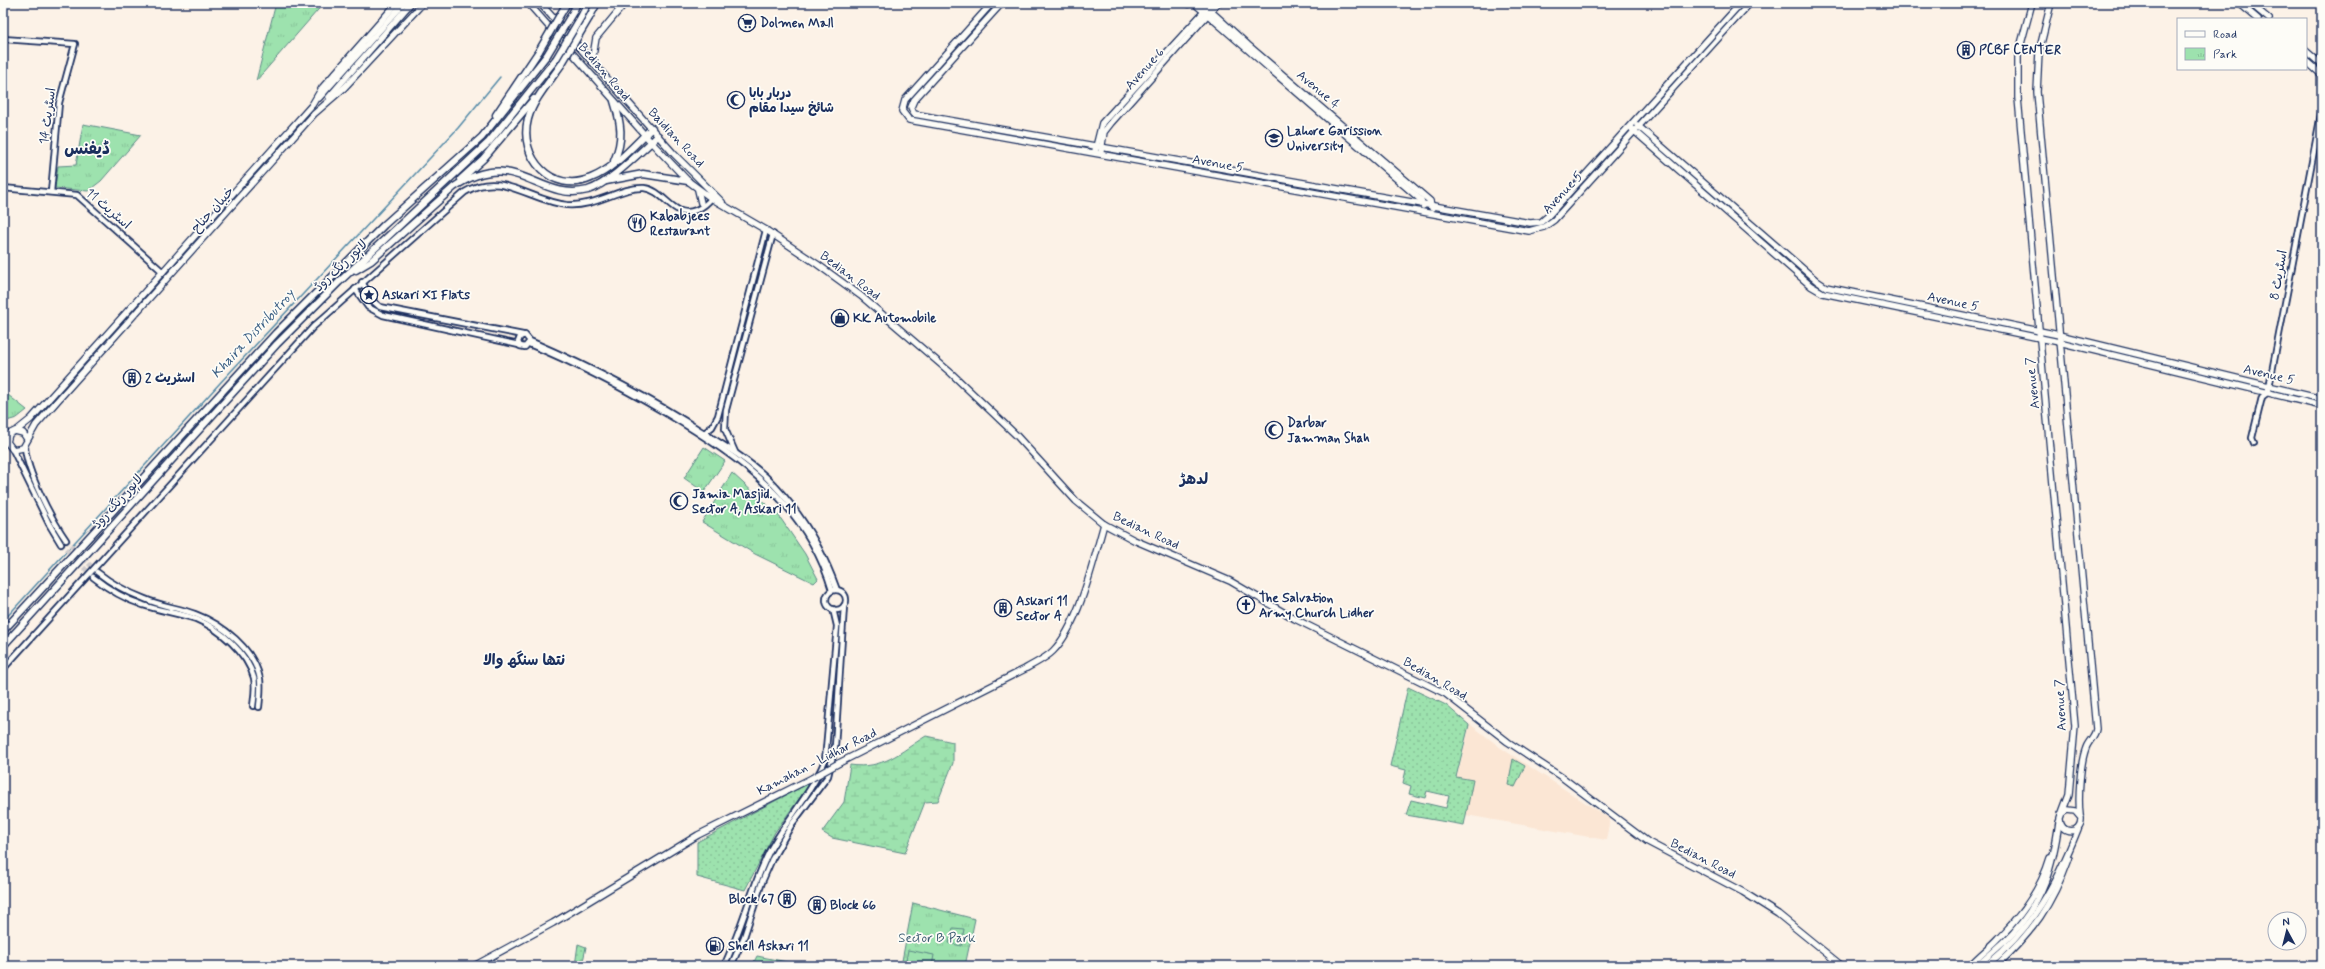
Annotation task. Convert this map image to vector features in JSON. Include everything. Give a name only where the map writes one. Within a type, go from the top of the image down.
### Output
[{"type":"highway","points":[[489,129],[539,51],[567,3]]},
{"type":"highway","name":"لاہور رنگ روڈ","points":[[3,631],[276,333],[384,225],[462,156],[489,129],[547,55],[577,3]]},
{"type":"highway","name":"لاہور رنگ روڈ","points":[[3,646],[277,344],[339,282],[479,152],[504,126],[556,59],[588,3]]},
{"type":"highway","points":[[597,3],[561,65],[530,111],[526,126],[527,147],[538,167],[548,175],[559,180],[578,182],[592,178],[612,164],[652,128]]},
{"type":"highway","points":[[339,282],[371,261],[454,187],[483,159],[545,88]]},
{"type":"highway","points":[[612,164],[621,144],[622,131],[614,101]]},
{"type":"highway","points":[[454,187],[475,175],[504,171],[521,175],[564,191],[588,190],[606,181],[658,136]]},
{"type":"highway","points":[[606,181],[643,174],[688,181]]},
{"type":"main road","name":"خیبان جناح","points":[[14,432],[31,419],[163,272],[312,105],[322,88],[397,3]]},
{"type":"main road","points":[[312,105],[404,3]]},
{"type":"main road","points":[[314,114],[411,3]]},
{"type":"main road","name":"خیبان جناح","points":[[27,439],[37,424],[63,394],[314,114],[344,88],[423,3]]},
{"type":"main road","name":"Bedian Road","points":[[528,3],[644,135],[688,181],[695,187],[710,194],[726,207],[766,230],[861,296],[923,348],[1016,434],[1076,501],[1104,524],[1134,540],[1230,581],[1295,619],[1446,694],[1508,742],[1563,778],[1648,842],[1743,892],[1778,914],[1842,966]]},
{"type":"main road","name":"Bedian Road","points":[[540,3],[580,48]]},
{"type":"main road","points":[[592,62],[596,38],[625,3]]},
{"type":"main road","name":"Avenue 5","points":[[992,3],[905,100],[902,109],[904,116],[913,122],[1097,154],[1423,207],[1432,205],[1530,223],[1545,219],[1741,3]]},
{"type":"main road","name":"Avenue 5","points":[[1002,3],[914,100],[911,105],[912,110],[917,115],[1423,207],[1432,212],[1529,231],[1547,226],[1638,127],[1824,286],[2019,324],[2039,331],[2078,337],[2322,399]]},
{"type":"main road","name":"Avenue 6","points":[[1208,12],[1212,3]]},
{"type":"main road","points":[[1194,4],[1196,25],[1220,23],[1218,3]]},
{"type":"main road","name":"Avenue 6","points":[[1097,154],[1102,123],[1218,3]]},
{"type":"main road","points":[[1631,124],[1638,127],[1750,3]]},
{"type":"main road","name":"Avenue 7","points":[[2032,3],[2020,44],[2017,68],[2020,134],[2075,715],[2069,794],[2061,814]]},
{"type":"main road","points":[[1986,966],[2014,942],[2039,911],[2051,891],[2081,824],[2079,804],[2084,757],[2086,748],[2096,729],[2059,342],[2037,77],[2039,52],[2051,3]]},
{"type":"main road","points":[[2239,3],[2257,18]]},
{"type":"main road","points":[[2250,3],[2268,18]]},
{"type":"main road","name":"Avenue 4","points":[[1194,4],[1208,12],[1423,207]]},
{"type":"main road","name":"Avenue 4","points":[[1220,23],[1248,45],[1430,200],[1432,205]]},
{"type":"main road","name":"Baidian Road","points":[[580,48],[710,194]]},
{"type":"main road","points":[[2307,52],[2322,65]]},
{"type":"main road","points":[[2307,62],[2322,75]]},
{"type":"main road","points":[[1631,124],[1634,132]]},
{"type":"main road","name":"Avenue 5","points":[[1634,132],[1819,291],[1831,295],[2021,336],[2059,342],[2076,348],[2322,406]]},
{"type":"main road","points":[[695,187],[701,196],[701,203]]},
{"type":"main road","points":[[1432,205],[1432,212]]},
{"type":"main road","points":[[2048,332],[2058,323]]},
{"type":"main road","points":[[3,433],[14,432],[23,433],[27,439],[25,446],[21,450],[8,447],[7,439],[14,432]]},
{"type":"main road","name":"Kamahan - Lidhar Road","points":[[474,966],[553,923],[698,835],[1025,669],[1050,654],[1067,632],[1080,600],[1104,524]]},
{"type":"main road","points":[[1977,966],[2013,933],[2026,918],[2045,885],[2055,852],[2061,814],[2071,810],[2080,815]]},
{"type":"main road","points":[[2059,822],[2065,830],[2072,831],[2078,828]]},
{"type":"main road","points":[[1996,966],[2032,930],[2046,909],[2071,854],[2070,848]]},
{"type":"main road","points":[[1970,966],[2000,937],[2026,907],[2042,882],[2051,855],[2055,852]]},
{"type":"street","name":"اسٹریٹ 14","points":[[3,39],[75,44],[59,102],[51,192]]},
{"type":"street","name":"اسٹریٹ 8","points":[[2254,443],[2252,438],[2262,397],[2267,393],[2269,386],[2322,109]]},
{"type":"street","points":[[3,669],[313,326],[465,192],[487,184],[507,185],[557,204],[578,205],[596,202],[628,190],[647,189],[663,197],[680,211],[689,213],[704,206],[710,194]]},
{"type":"street","name":"اسٹریٹ 11","points":[[3,188],[74,194],[80,197],[163,272]]},
{"type":"street","points":[[696,210],[710,194]]},
{"type":"street","points":[[1480,222],[1482,215]]},
{"type":"street","points":[[703,434],[714,424],[720,408],[766,230]]},
{"type":"street","points":[[735,453],[729,441],[724,422],[726,410],[772,234]]},
{"type":"street","points":[[362,282],[372,301],[380,307],[528,336],[529,343]]},
{"type":"street","points":[[355,288],[368,307],[384,315],[523,347],[529,343]]},
{"type":"street","points":[[745,308],[753,310]]},
{"type":"street","points":[[519,345],[518,339],[523,335]]},
{"type":"street","points":[[736,342],[743,344]]},
{"type":"street","points":[[529,343],[614,380],[735,453],[766,477],[791,506],[815,541],[831,572],[835,590]]},
{"type":"street","points":[[720,408],[726,410]]},
{"type":"street","points":[[721,445],[729,441]]},
{"type":"street","points":[[721,445],[762,480],[788,509],[820,559],[835,590]]},
{"type":"street","points":[[25,446],[28,463],[55,523],[66,540]]},
{"type":"street","points":[[8,447],[61,544]]},
{"type":"street","points":[[93,577],[125,598],[142,605],[195,619],[222,635],[237,650],[252,672],[255,684],[256,706],[261,687],[257,670],[247,653],[228,632],[197,614],[155,603],[124,590],[97,572]]},
{"type":"street","points":[[724,966],[736,939],[759,873],[780,832],[816,779],[826,760],[837,626],[833,609],[826,601],[828,595],[835,590],[843,592],[846,596],[844,606],[842,665],[835,747],[830,770],[824,784],[782,840],[758,894],[744,937],[731,966]]},
{"type":"street","points":[[833,609],[839,609],[844,606]]},
{"type":"street","points":[[752,892],[758,894]]},
{"type":"shaded area","points":[[1470,724],[1501,748],[1610,819],[1606,840],[1466,815],[1473,780],[1457,777]]},
{"type":"green space","points":[[276,3],[324,3],[256,81]]},
{"type":"green space","points":[[83,124],[141,135],[101,181],[88,191],[55,188],[58,166],[76,165]]},
{"type":"green space","points":[[3,391],[27,410],[17,418],[3,422]]},
{"type":"green space","points":[[704,447],[725,461],[704,492],[684,478]]},
{"type":"green space","points":[[732,473],[779,516],[805,554],[818,579],[814,583],[755,554],[702,522]]},
{"type":"green space","points":[[1408,687],[1446,705],[1469,725],[1456,777],[1473,780],[1464,825],[1406,815],[1411,800],[1446,808],[1449,796],[1427,791],[1425,798],[1409,794],[1411,786],[1403,783],[1406,770],[1390,766]]},
{"type":"green space","points":[[926,736],[953,742],[953,763],[938,801],[925,802],[905,853],[832,838],[822,832],[844,802],[850,765],[862,766],[882,762],[899,754]]},
{"type":"green space","points":[[1513,759],[1525,766],[1515,787],[1508,785]]},
{"type":"green space","points":[[811,782],[775,832],[745,890],[697,877],[697,842]]},
{"type":"green space","name":"Sector B Park","points":[[913,903],[975,919],[965,966],[901,966]]},
{"type":"green space","points":[[953,928],[964,929],[961,946],[949,943]]},
{"type":"green space","points":[[578,944],[586,947],[582,966],[575,966]]},
{"type":"green space","points":[[908,950],[934,955],[932,966],[905,966]]},
{"type":"green space","points":[[757,956],[807,966],[752,966]]},
{"type":"waterway","name":"Khaira Distributroy","points":[[3,621],[220,383],[458,128],[500,77]]},
{"type":"tunnel","points":[[66,540],[96,571]]},
{"type":"tunnel","points":[[61,544],[93,577]]},
{"type":"place","name":"Dolmen Mall","points":[[747,23]]},
{"type":"place","name":"PCBF CENTER","points":[[1966,50]]},
{"type":"place","name":"دربار بابا شائخ سیدا مقام","points":[[736,100]]},
{"type":"place","name":"Lahore Garission University","points":[[1274,138]]},
{"type":"place","name":"Kababjees Restaurant","points":[[637,223]]},
{"type":"place","name":"Askari XI Flats","points":[[369,295]]},
{"type":"place","name":"KK Automobile","points":[[840,318]]},
{"type":"place","name":"اسٹریٹ 2","points":[[132,378]]},
{"type":"place","name":"Darbar Jamman Shah","points":[[1274,430]]},
{"type":"place","name":"Jamia Masjid. Sector A, Askari 11","points":[[679,501]]},
{"type":"place","name":"The Salvation Army Church Lidher","points":[[1246,605]]},
{"type":"place","name":"Askari 11 Sector A","points":[[1003,608]]},
{"type":"place","name":"Block 67","points":[[787,899]]},
{"type":"place","name":"Block 66","points":[[817,905]]},
{"type":"place","name":"Shell Askari 11","points":[[715,946]]},
{"type":"district","name":"ڈیفنس","points":[[87,149]]},
{"type":"district","name":"لدھڑ","points":[[1194,480]]},
{"type":"district","name":"نتھا سنگھ والا","points":[[524,661]]}]
